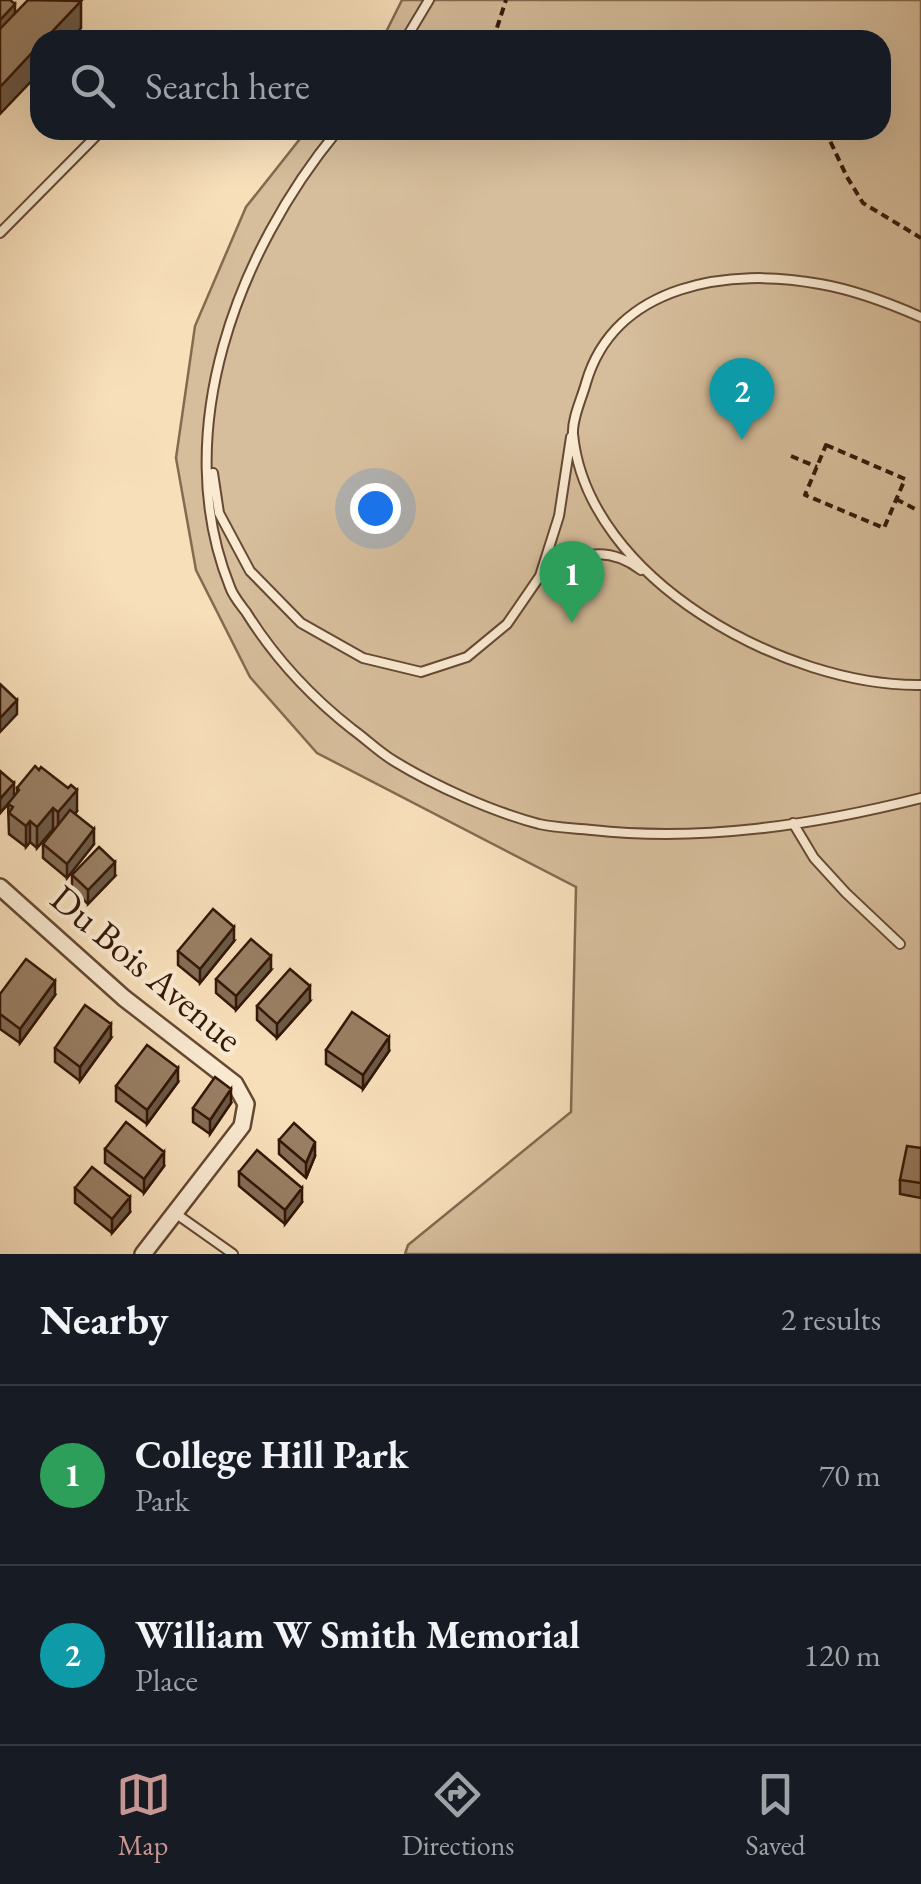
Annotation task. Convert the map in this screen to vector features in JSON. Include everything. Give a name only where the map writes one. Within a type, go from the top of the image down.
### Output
[{"type":"street","name":"Du Bois Avenue","points":[[0,887],[124,998],[235,1084],[246,1104],[242,1126],[175,1212]]},
{"type":"street","points":[[142,1254],[175,1212]]},
{"type":"lane","points":[[411,30],[429,0]]},
{"type":"lane","points":[[0,233],[92,140]]},
{"type":"lane","points":[[331,140],[280,214],[246,280],[220,353],[207,434],[210,520],[230,589],[268,647],[326,708],[393,760],[469,799],[541,824],[621,833],[715,834],[793,824],[921,798]]},
{"type":"lane","points":[[207,434],[220,512],[250,571],[301,623],[364,658],[421,672],[467,657],[508,624],[540,576],[559,516],[572,430],[591,366],[609,334],[646,302],[699,284],[755,277],[821,284],[893,304],[921,318]]},
{"type":"lane","points":[[572,430],[583,482],[612,531],[656,581]]},
{"type":"lane","points":[[540,576],[570,559],[605,552],[631,562],[708,620],[776,656],[838,676],[921,686]]},
{"type":"lane","points":[[793,824],[814,858],[900,944]]},
{"type":"lane","points":[[175,1212],[233,1254]]},
{"type":"path","points":[[496,30],[506,0]]},
{"type":"path","points":[[830,140],[862,203],[921,238]]},
{"type":"path","points":[[826,445],[904,479],[884,528],[805,495],[817,466],[826,445]]},
{"type":"path","points":[[791,456],[817,466]]},
{"type":"path","points":[[896,499],[915,509]]},
{"type":"shaded area","points":[[402,0],[921,0],[921,1254],[405,1254],[408,1245],[571,1112],[576,887],[317,753],[250,677],[196,570],[176,458],[195,326],[246,207],[299,140],[891,140],[891,30],[387,30]]},
{"type":"building","points":[[0,0],[15,4],[0,20]]},
{"type":"building","points":[[28,0],[81,1],[53,30],[30,30],[30,55],[0,87],[0,29]]},
{"type":"building","points":[[0,684],[17,700],[0,718]]},
{"type":"building","points":[[35,766],[77,790],[58,812],[53,808],[37,827],[30,821],[26,826],[9,813],[13,807],[8,804]]},
{"type":"building","points":[[0,771],[14,783],[0,799]]},
{"type":"building","points":[[70,810],[94,829],[67,864],[43,844]]},
{"type":"building","points":[[99,847],[115,862],[88,890],[72,875]]},
{"type":"building","points":[[213,909],[234,927],[200,969],[178,951]]},
{"type":"building","points":[[251,939],[271,956],[236,996],[216,979]]},
{"type":"building","points":[[26,959],[55,981],[20,1029],[0,1014],[0,994]]},
{"type":"building","points":[[290,969],[310,986],[277,1024],[257,1006]]},
{"type":"building","points":[[85,1005],[111,1024],[80,1067],[55,1048]]},
{"type":"building","points":[[352,1012],[389,1037],[363,1075],[326,1050]]},
{"type":"building","points":[[147,1045],[178,1068],[147,1110],[116,1086]]},
{"type":"building","points":[[215,1077],[231,1089],[210,1120],[193,1108]]},
{"type":"building","points":[[126,1122],[164,1152],[144,1179],[105,1149]]},
{"type":"building","points":[[294,1123],[315,1142],[306,1163],[279,1140]]},
{"type":"building","points":[[907,1146],[921,1148],[921,1183],[900,1180]]},
{"type":"building","points":[[257,1150],[302,1188],[285,1210],[239,1172]]},
{"type":"building","points":[[92,1167],[130,1197],[112,1219],[75,1188]]},
{"type":"place","name":"William W Smith Memorial","points":[[742,440]]},
{"type":"place","name":"College Hill Park","points":[[572,623]]}]
